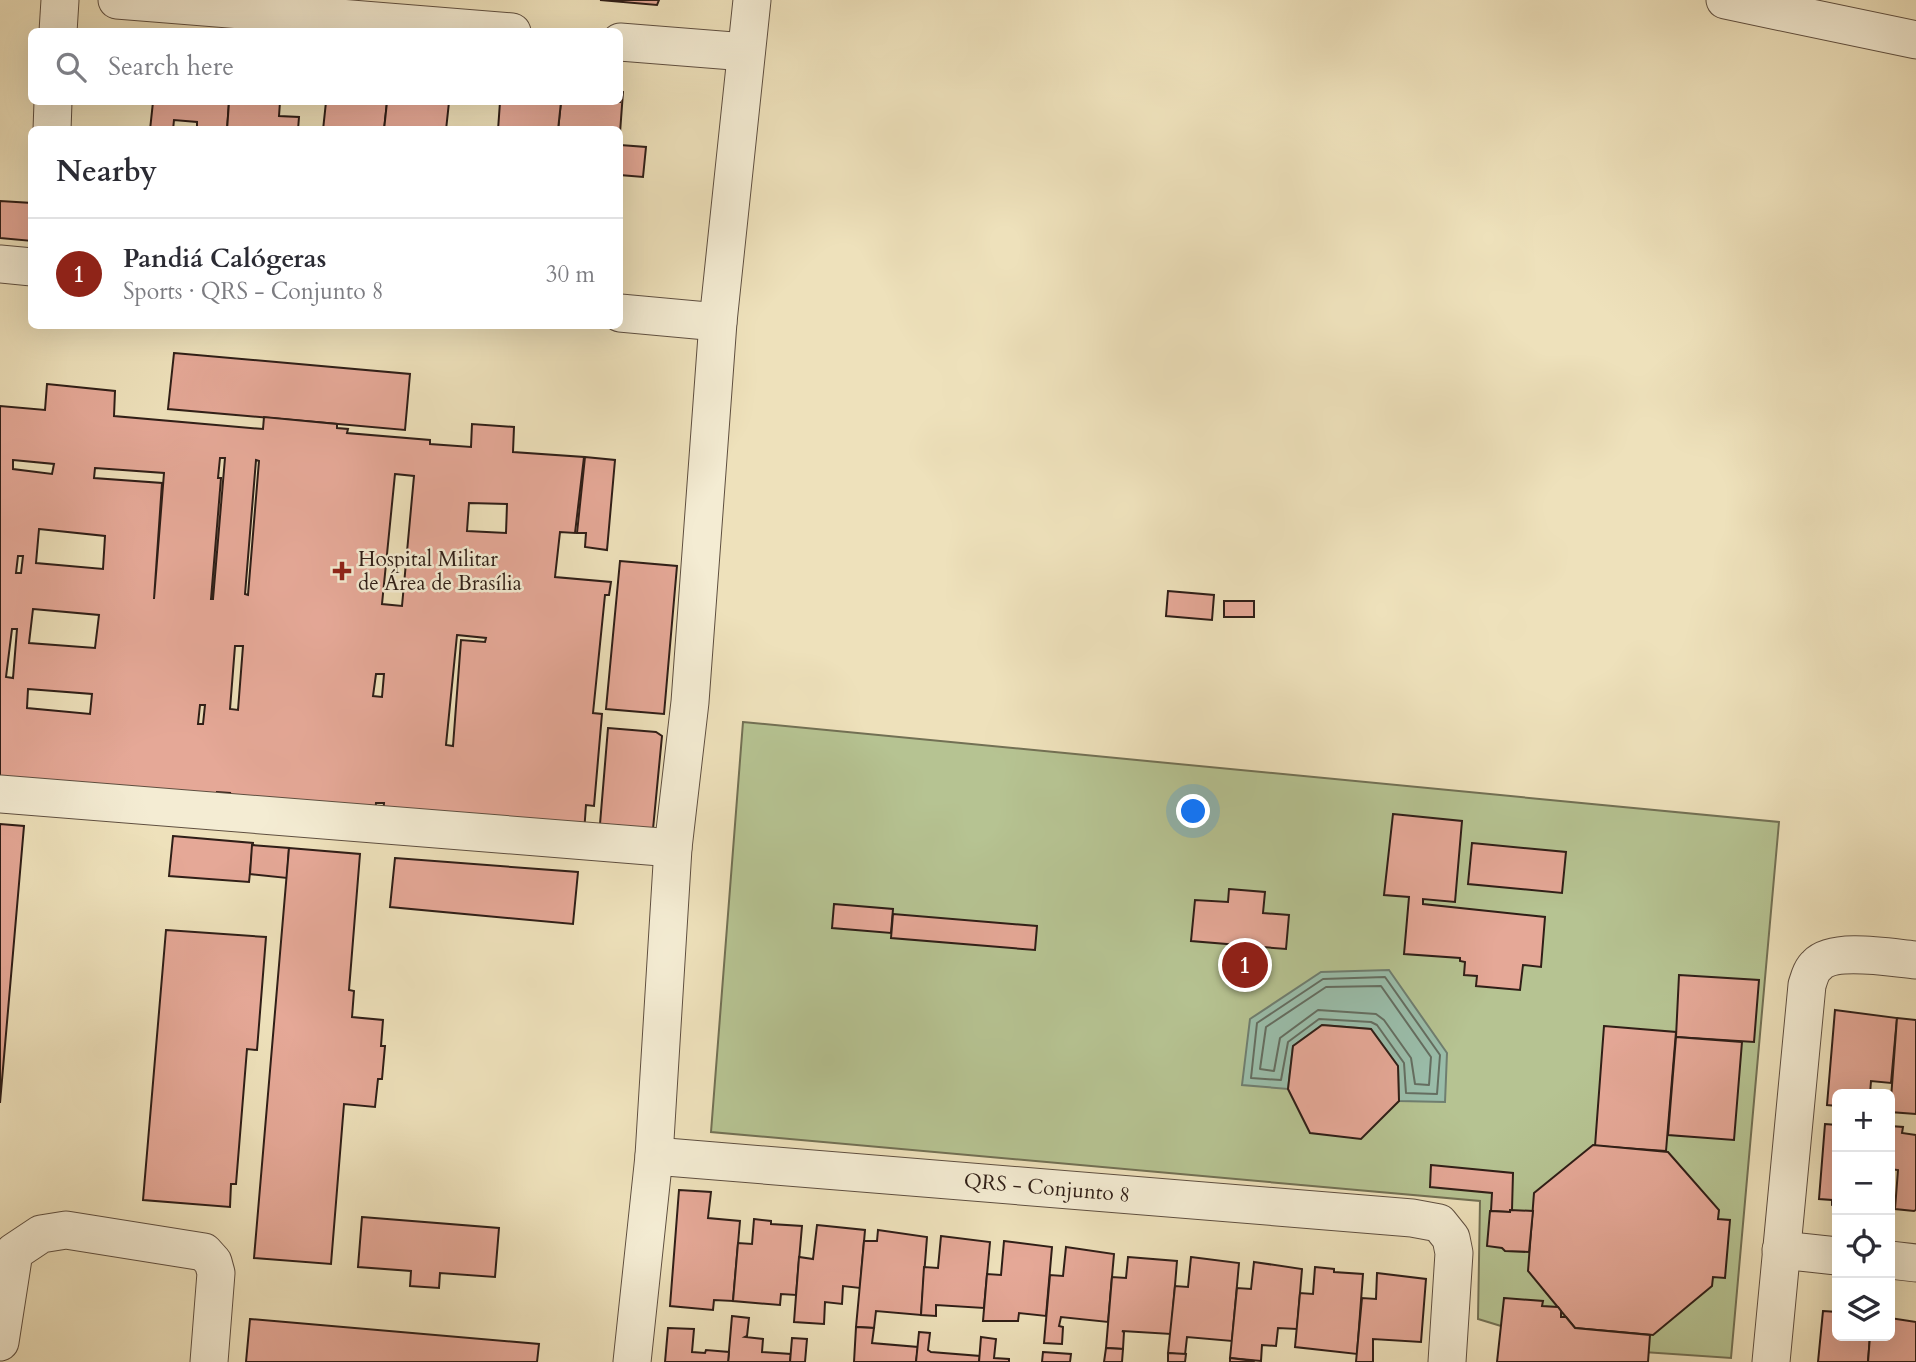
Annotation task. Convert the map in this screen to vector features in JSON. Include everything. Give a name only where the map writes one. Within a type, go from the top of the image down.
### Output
[{"type":"street","points":[[58,28],[60,0]]},
{"type":"street","points":[[117,0],[463,28]]},
{"type":"street","points":[[632,1362],[654,1156],[673,848],[691,702],[718,321],[752,0]]},
{"type":"street","points":[[1725,0],[1916,40]]},
{"type":"street","points":[[623,42],[746,52]]},
{"type":"street","points":[[52,126],[53,105]]},
{"type":"street","points":[[0,264],[28,267]]},
{"type":"street","points":[[623,313],[718,321]]},
{"type":"street","points":[[0,794],[673,848]]},
{"type":"street","points":[[1771,1362],[1807,985],[1812,971],[1818,963],[1832,956],[1916,960]]},
{"type":"street","name":"QRS - Conjunto 8","points":[[654,1156],[1412,1218],[1439,1223],[1451,1238],[1454,1253],[1447,1362]]},
{"type":"street","points":[[0,1342],[14,1252],[40,1234],[66,1230],[204,1252],[213,1262],[216,1273],[209,1362]]},
{"type":"street","points":[[1781,1250],[1832,1255]]},
{"type":"street","points":[[1895,1261],[1916,1263]]},
{"type":"shaded area","points":[[743,722],[1779,822],[1731,1358],[1570,1347],[1478,1319],[1480,1201],[711,1132]]},
{"type":"water","points":[[1389,970],[1447,1053],[1445,1102],[1399,1101],[1398,1066],[1371,1029],[1322,1025],[1293,1046],[1288,1089],[1242,1085],[1250,1019],[1321,972]]},
{"type":"building","points":[[600,0],[659,0],[657,5]]},
{"type":"building","points":[[153,105],[229,105],[227,126],[197,126],[197,122],[174,120],[173,126],[150,126]]},
{"type":"building","points":[[229,105],[280,105],[279,116],[299,117],[298,126],[227,126]]},
{"type":"building","points":[[326,105],[387,105],[384,126],[323,126]]},
{"type":"building","points":[[387,105],[449,105],[446,126],[384,126]]},
{"type":"building","points":[[500,105],[561,105],[558,126],[498,126]]},
{"type":"building","points":[[561,105],[622,105],[621,126],[558,126]]},
{"type":"building","points":[[623,145],[646,147],[643,177],[623,175]]},
{"type":"building","points":[[0,201],[28,203],[28,241],[0,238]]},
{"type":"building","points":[[174,353],[410,374],[405,430],[168,409]]},
{"type":"building","points":[[47,384],[115,391],[114,416],[263,429],[264,417],[337,424],[337,428],[348,429],[347,433],[430,440],[430,444],[471,447],[472,424],[514,427],[513,452],[584,457],[575,533],[560,532],[555,577],[611,582],[609,595],[605,595],[593,713],[602,714],[594,806],[586,805],[584,833],[383,814],[384,803],[376,803],[375,813],[229,800],[230,793],[217,792],[217,798],[0,778],[0,406],[45,410]],"holes":[[[220,458],[225,458],[211,599],[221,478],[218,478]],[[13,460],[54,464],[52,474],[13,469]],[[256,460],[259,461],[248,595],[245,594]],[[95,468],[164,473],[154,599],[162,483],[94,478]],[[395,474],[414,476],[402,606],[382,604]],[[469,503],[507,504],[506,533],[467,531]],[[39,529],[105,536],[103,569],[36,563]],[[18,556],[23,556],[21,573],[16,573]],[[33,609],[99,615],[95,648],[29,643]],[[12,629],[17,629],[13,678],[6,677]],[[457,635],[486,638],[485,642],[461,640],[453,746],[446,745]],[[235,646],[243,646],[238,710],[230,709]],[[376,674],[384,674],[382,697],[373,696]],[[28,689],[92,694],[90,714],[27,708]],[[200,705],[205,705],[203,724],[198,724]]]},
{"type":"building","points":[[585,457],[615,460],[607,550],[585,547],[586,533],[577,533]]},
{"type":"building","points":[[620,561],[677,566],[664,714],[606,709]]},
{"type":"building","points":[[1168,591],[1214,595],[1212,620],[1166,616]]},
{"type":"building","points":[[1224,601],[1254,601],[1254,617],[1224,617]]},
{"type":"building","points":[[608,728],[656,732],[662,736],[653,829],[600,824]]},
{"type":"building","points":[[1393,814],[1462,821],[1455,902],[1423,899],[1423,904],[1545,917],[1541,967],[1523,965],[1520,990],[1476,986],[1477,976],[1464,975],[1465,962],[1460,961],[1460,958],[1404,954],[1409,897],[1384,895]]},
{"type":"building","points":[[0,824],[24,826],[0,1103]]},
{"type":"building","points":[[173,836],[253,843],[249,882],[169,876]]},
{"type":"building","points":[[1472,843],[1566,852],[1562,893],[1468,884]]},
{"type":"building","points":[[252,845],[289,848],[287,878],[250,874]]},
{"type":"building","points":[[289,848],[360,854],[349,990],[354,991],[352,1017],[383,1020],[381,1046],[385,1046],[382,1079],[378,1079],[375,1107],[344,1104],[331,1264],[254,1258]]},
{"type":"building","points":[[395,858],[578,872],[573,924],[390,907]]},
{"type":"building","points":[[1229,889],[1265,892],[1263,913],[1289,915],[1286,949],[1191,941],[1195,900],[1228,902]]},
{"type":"building","points":[[834,904],[893,909],[891,933],[832,928]]},
{"type":"building","points":[[893,914],[1037,926],[1035,950],[891,938]]},
{"type":"building","points":[[166,930],[266,937],[257,1050],[247,1049],[236,1184],[231,1184],[230,1207],[143,1200]]},
{"type":"building","points":[[1679,975],[1759,980],[1754,1042],[1676,1037]]},
{"type":"building","points":[[1835,1010],[1897,1018],[1891,1083],[1871,1081],[1870,1089],[1832,1089],[1832,1106],[1827,1105]]},
{"type":"building","points":[[1897,1018],[1916,1020],[1916,1114],[1895,1112],[1895,1089],[1892,1089]]},
{"type":"building","points":[[1322,1025],[1371,1029],[1398,1066],[1399,1101],[1361,1139],[1310,1133],[1288,1089],[1293,1046]]},
{"type":"building","points":[[1604,1026],[1676,1032],[1666,1151],[1595,1146]]},
{"type":"building","points":[[1676,1037],[1742,1042],[1734,1140],[1668,1135]]},
{"type":"building","points":[[1825,1124],[1832,1125],[1832,1200],[1819,1199]]},
{"type":"building","points":[[1895,1126],[1903,1127],[1902,1133],[1916,1135],[1914,1211],[1895,1209],[1898,1170],[1895,1170]]},
{"type":"building","points":[[1593,1145],[1668,1152],[1719,1210],[1718,1219],[1730,1220],[1725,1278],[1713,1277],[1712,1286],[1653,1335],[1575,1328],[1528,1271],[1534,1193]]},
{"type":"building","points":[[1431,1165],[1513,1173],[1512,1210],[1491,1211],[1492,1193],[1430,1187]]},
{"type":"building","points":[[679,1190],[711,1192],[708,1218],[740,1221],[733,1301],[714,1300],[713,1310],[670,1306]]},
{"type":"building","points":[[1490,1211],[1533,1211],[1529,1252],[1505,1251],[1487,1246]]},
{"type":"building","points":[[362,1217],[499,1228],[495,1277],[440,1273],[439,1288],[410,1286],[411,1271],[358,1267]]},
{"type":"building","points":[[754,1219],[771,1221],[771,1224],[802,1226],[796,1295],[781,1294],[780,1305],[733,1301],[738,1243],[752,1244]]},
{"type":"building","points":[[817,1225],[865,1230],[860,1288],[843,1286],[842,1304],[825,1302],[824,1324],[794,1322],[799,1257],[813,1259]]},
{"type":"building","points":[[878,1230],[927,1237],[921,1315],[876,1311],[874,1328],[856,1327],[864,1241],[877,1241]]},
{"type":"building","points":[[941,1236],[990,1242],[984,1308],[936,1305],[936,1316],[921,1315],[924,1267],[938,1268]]},
{"type":"building","points":[[1004,1241],[1052,1247],[1046,1316],[1019,1313],[1018,1321],[983,1321],[987,1274],[1001,1275]]},
{"type":"building","points":[[1066,1247],[1114,1254],[1108,1322],[1061,1317],[1059,1326],[1063,1327],[1062,1344],[1044,1343],[1050,1275],[1063,1276]]},
{"type":"building","points":[[1128,1257],[1177,1261],[1171,1334],[1122,1331],[1123,1349],[1106,1348],[1112,1277],[1126,1278]]},
{"type":"building","points":[[1191,1257],[1239,1263],[1232,1341],[1187,1337],[1185,1355],[1168,1353],[1175,1286],[1188,1287]]},
{"type":"building","points":[[1254,1262],[1302,1269],[1297,1329],[1278,1328],[1276,1346],[1262,1345],[1261,1361],[1230,1358],[1237,1288],[1251,1289]]},
{"type":"building","points":[[1315,1267],[1334,1269],[1334,1272],[1363,1274],[1357,1354],[1295,1347],[1300,1293],[1313,1294]]},
{"type":"building","points":[[1377,1273],[1426,1279],[1421,1342],[1373,1339],[1373,1362],[1356,1362],[1362,1298],[1376,1299]]},
{"type":"building","points":[[1504,1298],[1543,1301],[1542,1306],[1558,1307],[1561,1317],[1566,1317],[1575,1328],[1650,1335],[1648,1362],[1497,1362]]},
{"type":"building","points":[[1823,1311],[1832,1312],[1832,1341],[1870,1341],[1868,1362],[1818,1362]]},
{"type":"building","points":[[732,1316],[749,1318],[745,1337],[763,1339],[762,1352],[791,1354],[790,1362],[728,1362]]},
{"type":"building","points":[[250,1319],[539,1344],[537,1362],[246,1362]]},
{"type":"building","points":[[1895,1319],[1916,1322],[1916,1362],[1868,1362],[1870,1341],[1895,1341]]},
{"type":"building","points":[[856,1327],[874,1328],[872,1343],[918,1347],[916,1362],[854,1362]]},
{"type":"building","points":[[668,1328],[694,1329],[692,1352],[729,1352],[728,1362],[665,1362]]},
{"type":"building","points":[[919,1332],[930,1333],[928,1350],[931,1352],[980,1356],[979,1362],[916,1362]]},
{"type":"building","points":[[981,1337],[996,1339],[994,1358],[1009,1359],[1009,1362],[979,1362]]},
{"type":"building","points":[[792,1338],[807,1339],[805,1362],[790,1362]]},
{"type":"building","points":[[1106,1348],[1123,1349],[1122,1362],[1104,1362]]},
{"type":"building","points":[[1043,1352],[1071,1354],[1070,1362],[1042,1362]]},
{"type":"building","points":[[1168,1353],[1186,1354],[1185,1362],[1168,1362]]},
{"type":"building","points":[[1230,1358],[1254,1361],[1230,1362]]},
{"type":"place","name":"Hospital Militar de Área de Brasília","points":[[342,571]]},
{"type":"place","name":"Pandiá Calógeras","points":[[1245,965]]}]
